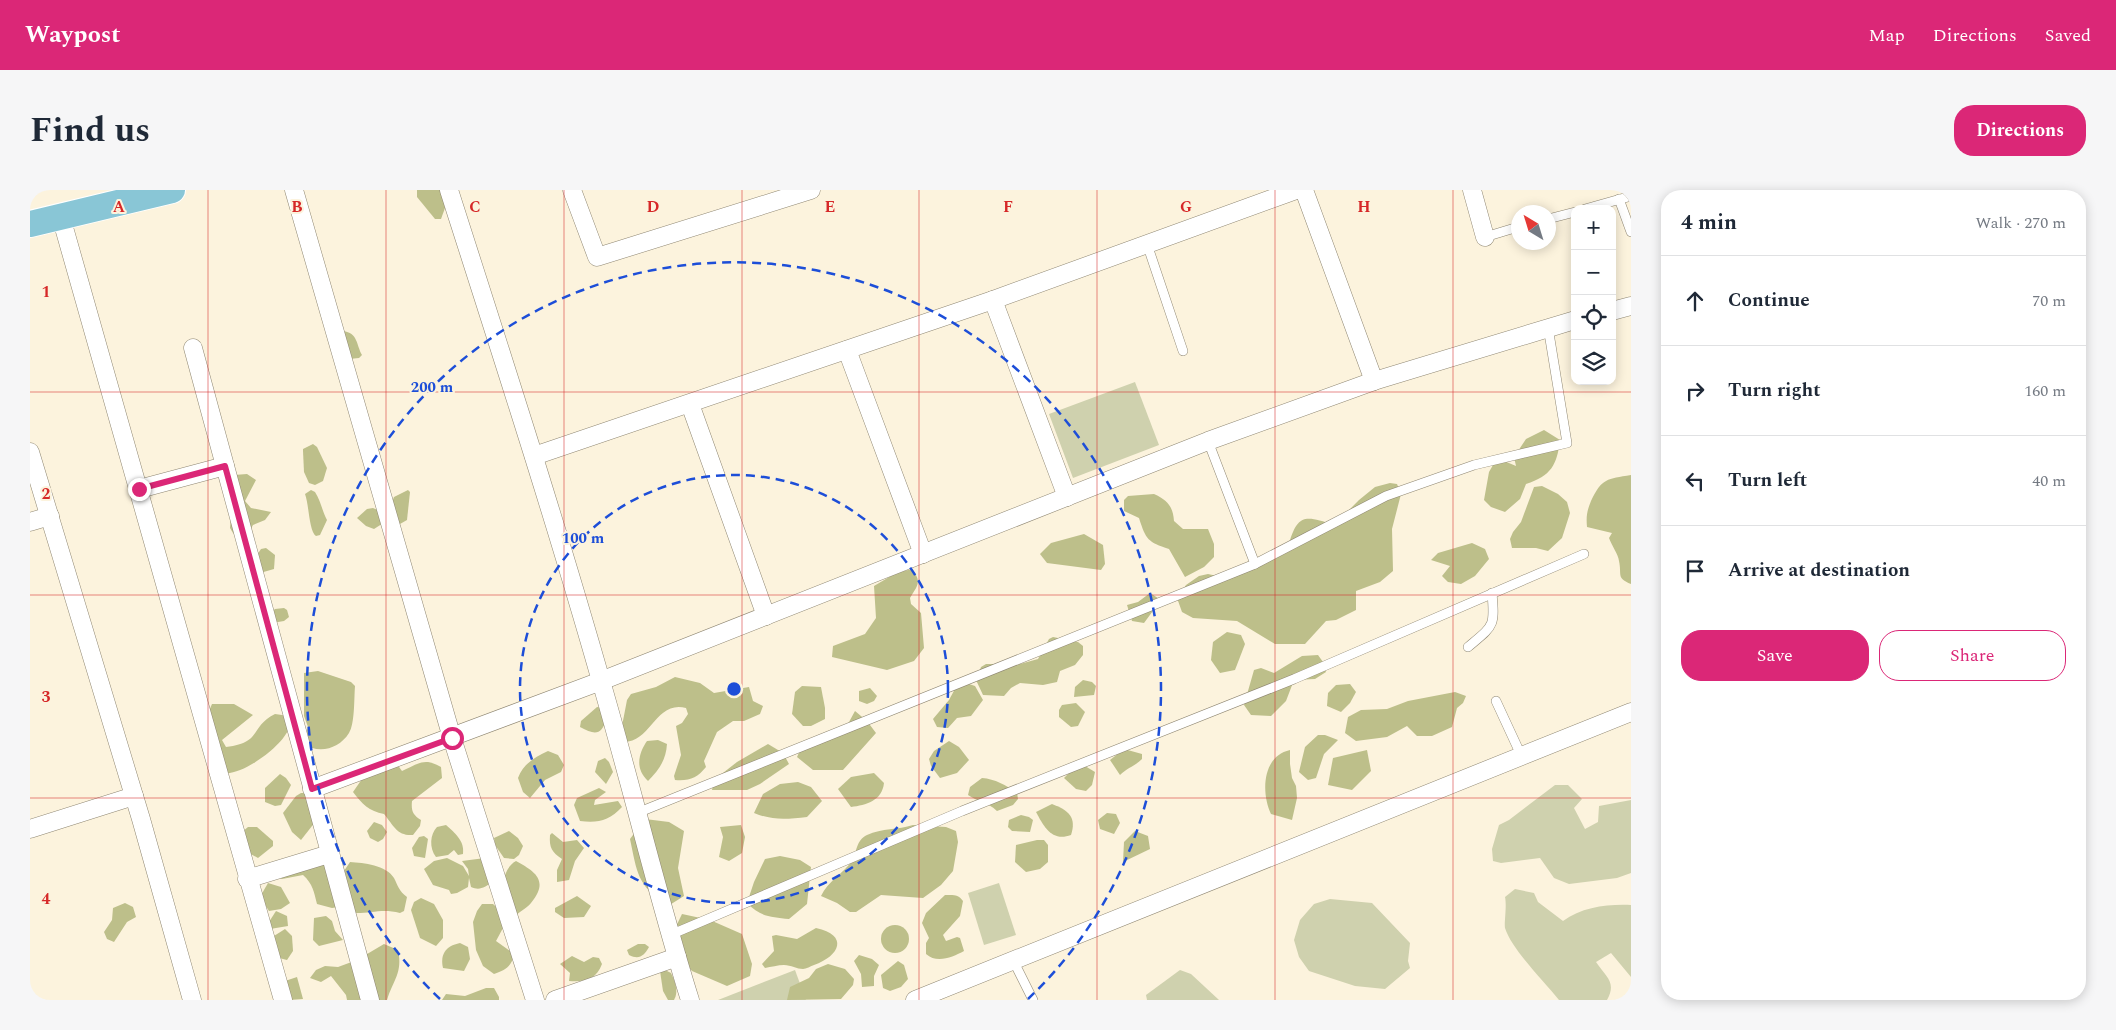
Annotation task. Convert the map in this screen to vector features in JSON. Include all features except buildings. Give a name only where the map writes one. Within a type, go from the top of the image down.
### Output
[{"type":"main road","points":[[30,224],[61,217],[108,197],[172,190]]},
{"type":"street","points":[[294,190],[452,738],[535,1000]]},
{"type":"street","points":[[449,190],[534,456],[601,681],[676,957],[690,1000]]},
{"type":"street","points":[[572,190],[597,257],[811,190]]},
{"type":"street","points":[[534,456],[993,300],[1296,190]]},
{"type":"street","points":[[1304,190],[1374,381]]},
{"type":"street","points":[[1472,190],[1485,237]]},
{"type":"street","points":[[61,217],[139,489],[247,879],[283,1000]]},
{"type":"street","points":[[993,300],[1067,497]]},
{"type":"street","points":[[1616,310],[1631,306]]},
{"type":"street","points":[[312,789],[601,681],[1208,441],[1374,381],[1571,321]]},
{"type":"street","points":[[193,348],[370,1000]]},
{"type":"street","points":[[847,350],[923,554]]},
{"type":"street","points":[[690,404],[766,616]]},
{"type":"street","points":[[30,452],[134,796],[192,1000]]},
{"type":"street","points":[[139,489],[225,466]]},
{"type":"street","points":[[30,522],[50,516]]},
{"type":"street","points":[[915,1000],[1631,712]]},
{"type":"street","points":[[30,829],[134,796]]},
{"type":"street","points":[[247,879],[329,854]]},
{"type":"street","points":[[555,1000],[676,957]]},
{"type":"lane","points":[[1599,205],[1631,196]]},
{"type":"lane","points":[[1619,199],[1631,232]]},
{"type":"lane","points":[[1556,217],[1571,213]]},
{"type":"lane","points":[[1485,237],[1511,229]]},
{"type":"lane","points":[[1147,244],[1183,351]]},
{"type":"lane","points":[[637,813],[1254,564],[1386,496],[1474,465],[1567,443],[1548,327]]},
{"type":"lane","points":[[1208,441],[1254,564]]},
{"type":"lane","points":[[670,935],[962,811],[1294,679],[1584,554]]},
{"type":"lane","points":[[1468,647],[1486,633],[1494,620],[1492,593]]},
{"type":"lane","points":[[1496,701],[1521,756]]},
{"type":"lane","points":[[1013,960],[1033,1000]]},
{"type":"green space","points":[[417,190],[444,190],[445,208],[441,219],[435,219],[417,197]]},
{"type":"green space","points":[[343,331],[351,334],[356,340],[362,355],[359,358],[349,359]]},
{"type":"green space","points":[[1135,382],[1159,445],[1073,478],[1049,414]]},
{"type":"green space","points":[[1544,430],[1560,440],[1555,463],[1547,473],[1535,481],[1526,484],[1520,499],[1505,512],[1491,507],[1484,500],[1489,472],[1497,458],[1516,466],[1514,457],[1526,439]]},
{"type":"green space","points":[[313,444],[317,447],[327,468],[323,481],[315,485],[309,483],[304,472],[303,449]]},
{"type":"green space","points":[[247,474],[256,480],[245,501],[251,508],[271,512],[265,520],[253,525],[244,541],[233,533],[230,528],[234,475]]},
{"type":"green space","points":[[1631,475],[1631,584],[1620,576],[1618,558],[1609,538],[1612,533],[1587,527],[1587,520],[1591,501],[1602,484],[1611,479]]},
{"type":"green space","points":[[1390,483],[1397,484],[1401,494],[1392,529],[1393,571],[1380,582],[1356,591],[1356,610],[1336,620],[1326,621],[1305,644],[1275,644],[1237,621],[1193,618],[1182,612],[1177,598],[1186,585],[1199,576],[1208,574],[1226,578],[1288,547],[1298,523],[1303,520],[1315,519],[1334,525],[1375,487]]},
{"type":"green space","points":[[1542,486],[1558,494],[1567,502],[1570,513],[1562,538],[1548,551],[1536,548],[1512,548],[1510,539],[1521,522],[1534,487]]},
{"type":"green space","points":[[311,490],[317,495],[327,520],[320,535],[316,536],[310,524],[305,494]]},
{"type":"green space","points":[[408,490],[410,492],[407,520],[400,524],[395,520],[389,509],[394,497]]},
{"type":"green space","points":[[1154,494],[1168,504],[1174,521],[1183,529],[1208,529],[1214,544],[1214,557],[1204,567],[1185,577],[1169,549],[1152,542],[1146,536],[1139,518],[1124,511],[1124,500],[1128,496]]},
{"type":"green space","points":[[373,508],[380,511],[385,522],[374,529],[366,526],[357,518],[367,509]]},
{"type":"green space","points":[[1084,534],[1103,545],[1105,564],[1101,570],[1047,563],[1040,554],[1051,543]]},
{"type":"green space","points":[[1472,543],[1485,549],[1489,559],[1475,576],[1461,584],[1448,582],[1442,576],[1450,566],[1431,560],[1438,553]]},
{"type":"green space","points":[[266,548],[275,555],[274,569],[260,573],[254,559],[261,549]]},
{"type":"green space","points":[[912,569],[917,577],[918,584],[910,598],[911,604],[921,613],[924,648],[914,661],[887,670],[832,657],[833,646],[865,634],[876,618],[874,586],[896,573]]},
{"type":"green space","points":[[1150,593],[1161,600],[1144,623],[1132,621],[1127,605],[1138,602]]},
{"type":"green space","points":[[284,608],[287,610],[289,617],[284,621],[272,623],[269,614],[275,609]]},
{"type":"green space","points":[[1227,632],[1241,635],[1245,644],[1235,670],[1220,673],[1211,660],[1213,642]]},
{"type":"green space","points":[[1053,637],[1078,642],[1083,646],[1083,655],[1075,665],[1060,671],[1057,682],[1043,685],[1020,683],[1011,688],[1004,696],[983,695],[976,680],[981,667],[986,664],[1020,664],[1038,659],[1049,639]]},
{"type":"green space","points":[[1318,655],[1323,662],[1326,672],[1315,679],[1294,680],[1286,701],[1271,716],[1251,715],[1244,705],[1254,670],[1261,668],[1274,673],[1302,656]]},
{"type":"green space","points":[[318,671],[351,682],[355,686],[353,717],[349,733],[340,743],[322,749],[315,749],[303,743],[308,727],[304,716],[304,673]]},
{"type":"green space","points":[[675,677],[700,683],[714,693],[749,687],[753,701],[763,706],[760,714],[744,721],[733,721],[717,732],[704,761],[706,767],[693,778],[685,780],[675,780],[674,776],[681,755],[676,726],[682,723],[688,714],[686,708],[676,707],[667,710],[641,736],[633,740],[624,742],[622,726],[627,700],[631,694],[656,687]]},
{"type":"green space","points":[[1083,680],[1092,682],[1096,686],[1094,695],[1074,697],[1075,687]]},
{"type":"green space","points":[[969,684],[975,686],[983,700],[971,716],[957,718],[948,728],[937,727],[933,719],[949,700],[956,687]]},
{"type":"green space","points":[[1350,684],[1356,692],[1350,703],[1341,712],[1327,706],[1328,693],[1336,685]]},
{"type":"green space","points":[[802,686],[821,687],[825,719],[811,726],[803,726],[792,714],[795,692]]},
{"type":"green space","points":[[870,688],[877,696],[874,701],[867,704],[859,701],[859,691]]},
{"type":"green space","points":[[1455,692],[1466,696],[1463,703],[1457,708],[1452,727],[1432,736],[1417,736],[1407,726],[1387,737],[1356,741],[1345,733],[1348,717],[1361,710],[1387,709],[1408,701]]},
{"type":"green space","points":[[1076,703],[1085,712],[1078,726],[1071,727],[1059,717],[1059,710],[1062,705]]},
{"type":"green space","points":[[212,704],[234,704],[253,715],[222,740],[226,747],[246,742],[267,719],[275,714],[289,716],[290,727],[279,743],[262,758],[242,769],[225,773],[205,720]]},
{"type":"green space","points":[[597,707],[603,708],[607,718],[600,731],[590,732],[580,727],[581,721]]},
{"type":"green space","points":[[855,711],[867,721],[876,733],[843,770],[813,770],[797,757],[802,746],[843,733]]},
{"type":"green space","points":[[1318,735],[1325,735],[1338,740],[1324,754],[1316,778],[1308,780],[1299,772],[1305,747]]},
{"type":"green space","points":[[658,740],[667,744],[665,755],[659,769],[648,781],[641,772],[640,756],[647,741]]},
{"type":"green space","points":[[949,741],[959,747],[969,760],[957,773],[940,778],[931,766],[929,759],[934,751]]},
{"type":"green space","points":[[768,744],[783,753],[789,764],[760,784],[747,790],[712,790],[714,780],[737,762]]},
{"type":"green space","points":[[1124,749],[1142,754],[1142,759],[1120,775],[1110,760]]},
{"type":"green space","points":[[1290,750],[1292,778],[1296,786],[1297,798],[1292,820],[1271,814],[1265,786],[1269,767],[1281,754]]},
{"type":"green space","points":[[1367,750],[1371,771],[1352,790],[1328,785],[1333,758]]},
{"type":"green space","points":[[548,751],[558,755],[564,765],[561,772],[545,780],[530,798],[523,792],[518,778],[530,762]]},
{"type":"green space","points":[[605,758],[613,772],[606,784],[595,772],[598,761]]},
{"type":"green space","points":[[394,760],[402,771],[425,762],[441,767],[442,778],[412,801],[413,812],[421,820],[420,826],[413,835],[399,832],[384,814],[366,806],[353,792],[371,766]]},
{"type":"green space","points":[[1085,766],[1095,772],[1092,785],[1086,791],[1076,789],[1064,778],[1072,770]]},
{"type":"green space","points":[[874,773],[884,783],[880,794],[868,803],[851,807],[838,789],[851,777]]},
{"type":"green space","points":[[280,774],[291,785],[281,805],[275,806],[265,802],[265,788]]},
{"type":"green space","points":[[982,778],[996,781],[1009,787],[1017,793],[1018,799],[1013,805],[997,811],[968,795],[970,787]]},
{"type":"green space","points":[[798,782],[811,787],[822,801],[807,817],[787,819],[761,816],[754,813],[763,794],[780,784]]},
{"type":"green space","points":[[1555,785],[1568,785],[1582,799],[1574,808],[1585,829],[1598,822],[1599,806],[1631,800],[1631,873],[1617,878],[1569,884],[1554,878],[1540,858],[1501,863],[1493,861],[1492,849],[1499,825],[1509,820]]},
{"type":"green space","points":[[599,788],[606,792],[595,800],[594,805],[618,801],[622,807],[603,820],[592,822],[580,821],[574,805],[577,798]]},
{"type":"green space","points":[[301,793],[313,793],[323,812],[301,840],[292,832],[283,813],[296,796]]},
{"type":"green space","points":[[1052,804],[1070,815],[1073,823],[1071,835],[1064,837],[1054,835],[1042,823],[1036,812]]},
{"type":"green space","points":[[1107,813],[1116,814],[1120,823],[1114,834],[1100,829],[1098,820]]},
{"type":"green space","points":[[1021,815],[1033,820],[1030,832],[1012,831],[1008,827],[1009,820]]},
{"type":"green space","points":[[645,819],[669,822],[684,831],[678,868],[684,896],[668,906],[644,885],[637,869],[630,839]]},
{"type":"green space","points":[[374,822],[382,825],[387,832],[383,839],[378,842],[370,838],[367,831]]},
{"type":"green space","points":[[446,825],[461,841],[463,854],[458,855],[454,850],[448,855],[436,857],[431,845],[433,833],[437,827]]},
{"type":"green space","points":[[741,825],[745,837],[742,853],[729,861],[719,857],[723,837],[720,827]]},
{"type":"green space","points":[[913,825],[946,827],[956,831],[958,842],[953,871],[941,885],[923,898],[881,895],[856,912],[850,912],[837,903],[821,896],[852,861],[863,837],[878,831]]},
{"type":"green space","points":[[248,827],[257,827],[273,841],[273,846],[258,858],[249,853],[242,832]]},
{"type":"green space","points":[[509,831],[518,838],[523,846],[519,855],[514,859],[504,858],[495,845],[494,838]]},
{"type":"green space","points":[[1135,831],[1148,836],[1150,849],[1123,862],[1124,842]]},
{"type":"green space","points":[[552,833],[563,842],[577,840],[584,848],[575,861],[569,880],[557,882],[557,870],[562,859],[554,852],[551,846],[550,835]]},
{"type":"green space","points":[[424,836],[428,839],[425,858],[414,856],[412,848],[419,837]]},
{"type":"green space","points":[[1044,840],[1048,845],[1048,862],[1040,869],[1026,872],[1015,862],[1016,845]]},
{"type":"green space","points":[[780,856],[800,860],[811,867],[807,904],[789,919],[762,914],[747,903],[765,859]]},
{"type":"green space","points":[[447,858],[463,866],[469,876],[468,869],[462,861],[485,858],[492,882],[477,889],[471,887],[469,878],[468,887],[451,894],[449,890],[433,885],[424,869],[434,861]]},
{"type":"green space","points":[[516,861],[534,873],[539,882],[539,888],[537,895],[531,903],[516,915],[501,901],[506,873],[511,864]]},
{"type":"green space","points":[[350,862],[380,867],[386,870],[407,897],[404,911],[400,913],[387,911],[352,913],[346,906],[332,908],[317,904],[311,885],[303,875],[282,879],[273,874],[321,863],[342,874]]},
{"type":"green space","points":[[268,883],[281,887],[290,903],[281,909],[269,911],[260,897]]},
{"type":"green space","points":[[999,883],[1016,935],[984,945],[968,893]]},
{"type":"green space","points":[[1515,889],[1534,893],[1538,902],[1563,921],[1578,912],[1595,907],[1631,905],[1631,977],[1611,953],[1596,962],[1611,984],[1607,1000],[1559,1000],[1514,946],[1505,928],[1505,897]]},
{"type":"green space","points":[[945,895],[957,896],[963,901],[960,916],[943,935],[946,941],[957,937],[960,938],[964,951],[950,957],[935,959],[926,954],[926,943],[929,938],[922,923],[926,913]]},
{"type":"green space","points":[[577,896],[591,906],[584,917],[564,918],[555,912],[555,908]]},
{"type":"green space","points":[[421,898],[434,904],[443,920],[443,938],[436,946],[420,938],[411,910],[414,902]]},
{"type":"green space","points":[[1330,899],[1372,903],[1410,943],[1408,961],[1410,968],[1385,989],[1355,986],[1309,971],[1299,957],[1294,940],[1300,920],[1314,904]]},
{"type":"green space","points":[[125,903],[133,907],[136,917],[127,922],[114,942],[107,939],[104,932],[112,920],[113,908]]},
{"type":"green space","points":[[482,904],[493,904],[503,913],[503,928],[496,941],[514,954],[512,962],[508,967],[494,974],[483,966],[476,950],[473,922]]},
{"type":"green space","points":[[276,911],[287,916],[288,926],[270,929],[267,925]]},
{"type":"green space","points":[[682,914],[710,920],[742,934],[752,964],[750,976],[727,986],[692,971],[668,943]]},
{"type":"green space","points":[[326,916],[332,921],[335,931],[343,940],[319,946],[313,940],[314,918]]},
{"type":"green space","points":[[895,925],[905,929],[909,939],[905,949],[895,953],[885,949],[881,939],[885,929]]},
{"type":"green space","points":[[816,928],[833,935],[837,940],[835,951],[823,961],[803,969],[784,965],[765,968],[762,964],[774,951],[772,936],[797,939]]},
{"type":"green space","points":[[285,929],[292,936],[293,951],[287,960],[275,957],[270,947],[274,936]]},
{"type":"green space","points":[[460,943],[468,947],[470,959],[464,971],[443,968],[442,959],[447,949]]},
{"type":"green space","points":[[384,944],[398,950],[399,958],[397,976],[387,1000],[347,1000],[346,995],[331,976],[321,982],[310,978],[316,970],[325,966],[338,967],[357,960]]},
{"type":"green space","points":[[638,944],[645,944],[649,947],[641,956],[629,955],[627,950]]},
{"type":"green space","points":[[859,955],[872,959],[879,965],[874,976],[874,986],[862,987],[861,974],[854,961]]},
{"type":"green space","points":[[572,956],[584,962],[593,957],[599,958],[602,964],[597,974],[593,977],[580,981],[569,981],[570,973],[560,964]]},
{"type":"green space","points":[[898,961],[904,965],[908,979],[901,987],[890,991],[883,988],[881,975]]},
{"type":"green space","points":[[828,964],[845,969],[854,979],[853,985],[841,999],[787,1000],[790,987],[809,978],[816,969]]},
{"type":"green space","points":[[665,970],[671,973],[675,983],[676,994],[674,1000],[668,1000],[663,991],[660,971]]},
{"type":"green space","points":[[795,970],[806,1000],[718,1000]]},
{"type":"green space","points":[[1180,970],[1191,974],[1219,1000],[1147,1000],[1146,995]]},
{"type":"green space","points":[[297,977],[303,999],[289,1000],[285,981]]},
{"type":"green space","points":[[486,988],[494,988],[499,1000],[442,1000],[446,994],[465,996]]},
{"type":"route","points":[[139,489],[225,466],[312,789],[452,738]]}]
